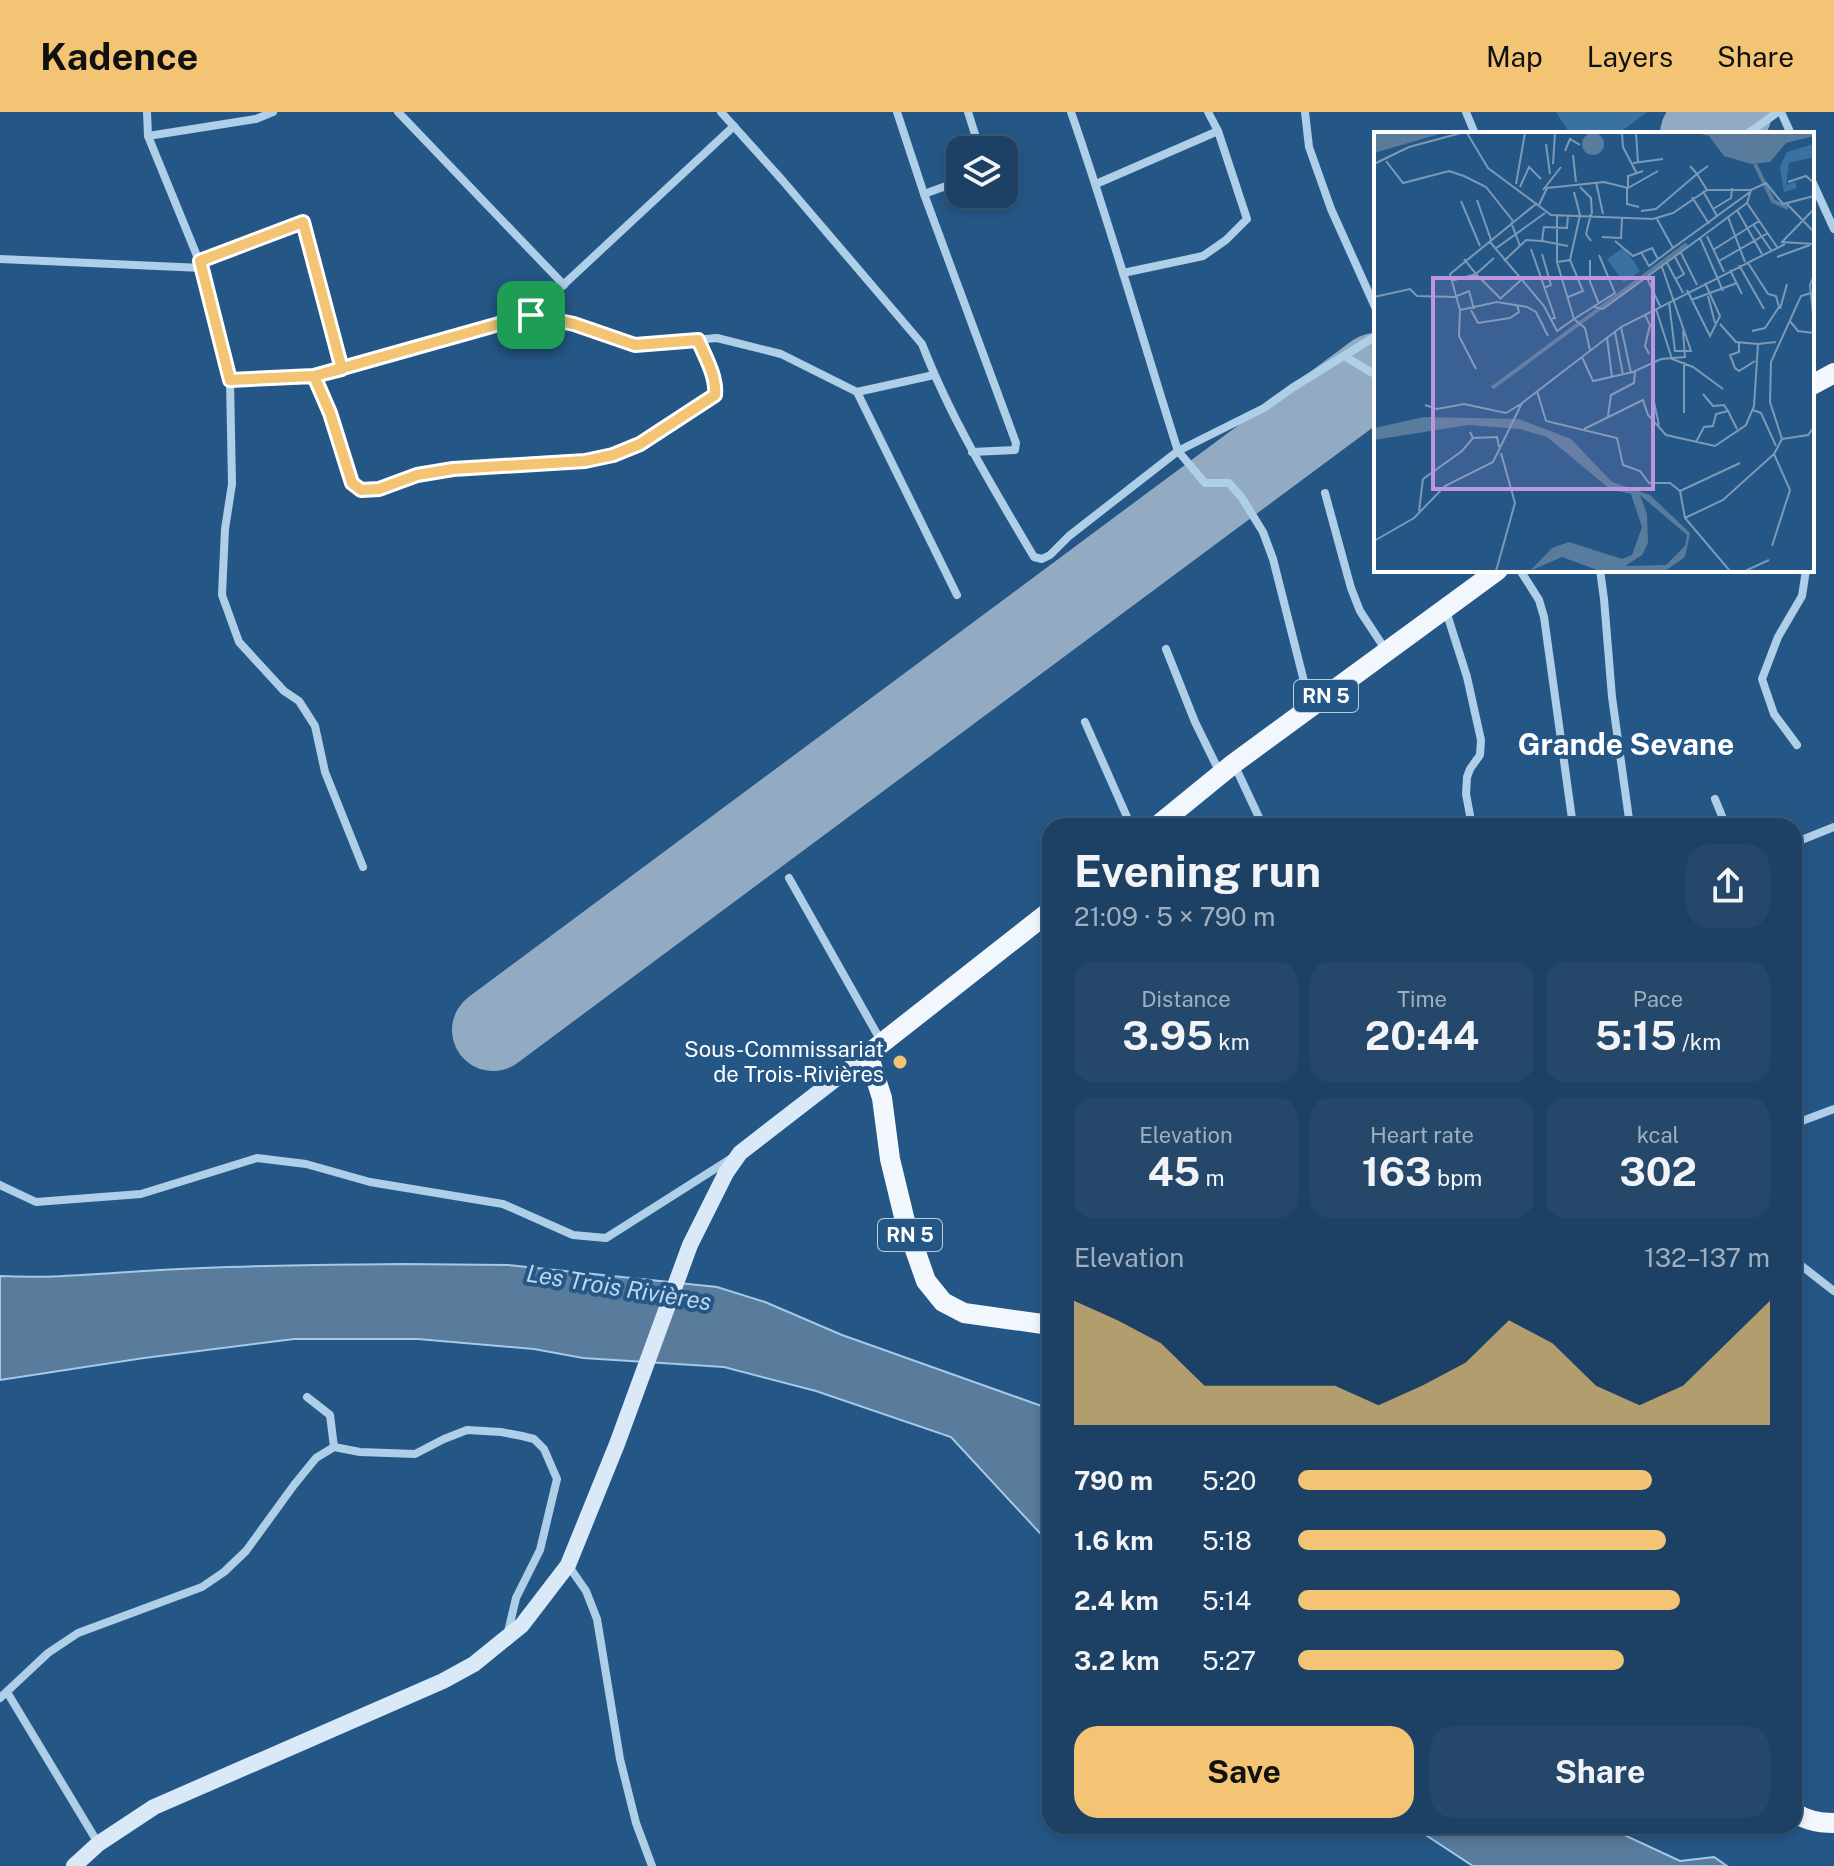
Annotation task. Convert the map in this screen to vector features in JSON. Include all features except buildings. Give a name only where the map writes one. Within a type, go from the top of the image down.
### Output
[{"type":"main road","points":[[1814,384],[1834,373]]},
{"type":"main road","name":"RN 5","points":[[1167,818],[1227,769],[1445,610],[1489,573]]},
{"type":"main road","points":[[74,1866],[98,1844],[154,1807],[443,1681],[474,1664],[522,1625],[568,1565],[617,1444],[690,1245],[726,1173],[740,1153],[1042,917]]},
{"type":"main road","name":"RN 5","points":[[875,1048],[890,1159],[905,1221],[926,1281],[943,1302],[964,1313],[1042,1324]]},
{"type":"main road","points":[[1802,1817],[1818,1823],[1834,1823]]},
{"type":"street","points":[[147,112],[148,136],[201,264],[230,380],[232,484],[225,529],[222,595],[239,642],[284,691],[299,701],[315,726],[325,772],[363,867]]},
{"type":"street","points":[[148,136],[256,119],[273,112]]},
{"type":"street","points":[[398,112],[564,285]]},
{"type":"street","points":[[721,112],[922,344],[972,452],[1034,557],[1042,559],[1050,555],[1069,536],[1178,451],[1264,408],[1374,337]]},
{"type":"street","points":[[897,112],[1016,443],[1015,450],[972,452]]},
{"type":"street","points":[[968,112],[976,136]]},
{"type":"street","points":[[1071,112],[1178,451],[1205,483],[1229,483],[1263,532],[1273,559],[1310,708]]},
{"type":"street","points":[[1123,273],[1203,256],[1226,240],[1247,219],[1218,131],[1208,112]]},
{"type":"street","points":[[1305,112],[1309,147],[1331,209],[1374,305]]},
{"type":"street","points":[[1466,112],[1474,132]]},
{"type":"street","points":[[1750,132],[1779,112],[1790,132]]},
{"type":"street","points":[[230,380],[314,376],[531,315],[734,126]]},
{"type":"street","points":[[1096,184],[1218,131]]},
{"type":"street","points":[[1814,185],[1834,229]]},
{"type":"street","points":[[924,194],[946,186]]},
{"type":"street","points":[[0,259],[201,264],[303,222],[342,369]]},
{"type":"street","points":[[531,315],[574,324],[635,345],[717,338],[781,354],[857,392],[957,595]]},
{"type":"street","points":[[314,376],[330,413],[352,483],[361,490],[379,489],[417,475],[453,469],[585,461],[613,455],[640,444],[715,395],[717,389],[698,340]]},
{"type":"street","points":[[1344,356],[1374,374]]},
{"type":"street","points":[[857,392],[934,375]]},
{"type":"street","points":[[1325,493],[1351,588],[1360,611],[1387,652]]},
{"type":"street","points":[[1521,572],[1539,600],[1544,617],[1572,818]]},
{"type":"street","points":[[1600,572],[1612,697],[1629,818]]},
{"type":"street","points":[[1797,745],[1774,714],[1762,679],[1778,637],[1802,596],[1806,572]]},
{"type":"street","points":[[1445,610],[1467,677],[1481,740],[1480,755],[1467,777],[1466,794],[1470,818]]},
{"type":"street","points":[[1166,649],[1195,722],[1258,818]]},
{"type":"street","points":[[1085,722],[1127,818]]},
{"type":"street","points":[[1715,799],[1723,818]]},
{"type":"street","points":[[1802,840],[1834,827]]},
{"type":"street","points":[[789,878],[875,1048]]},
{"type":"street","points":[[1802,1122],[1833,1113]]},
{"type":"street","points":[[0,1185],[36,1202],[141,1194],[257,1158],[306,1164],[370,1182],[503,1204],[573,1235],[606,1238],[740,1153]]},
{"type":"street","points":[[1802,1266],[1834,1291]]},
{"type":"street","points":[[307,1397],[330,1415],[334,1447]]},
{"type":"street","points":[[98,1844],[3,1695],[48,1653],[78,1633],[202,1587],[224,1572],[246,1551],[316,1458],[334,1447],[360,1452],[415,1454],[467,1430],[522,1436],[534,1439],[544,1449],[557,1479],[540,1550],[516,1598],[507,1639]]},
{"type":"street","points":[[568,1565],[586,1591],[597,1619],[620,1759],[636,1823],[652,1866]]},
{"type":"shaded area","points":[[1556,112],[1647,112],[1621,132],[1569,132]]},
{"type":"water","name":"Les Trois Rivières","points":[[508,1265],[717,1287],[765,1302],[842,1335],[1042,1406],[1042,1535],[951,1437],[816,1391],[724,1367],[583,1358],[534,1349],[418,1339],[294,1339],[0,1380],[0,1276],[250,1266]]},
{"type":"water","points":[[1424,1834],[1622,1834],[1680,1861],[1714,1857],[1727,1866],[1473,1866]]},
{"type":"runway","points":[[1704,132],[1731,112]]},
{"type":"runway","points":[[493,1030],[1374,375]]},
{"type":"place","name":"Sous-Commissariat de Trois-Rivières","points":[[900,1062]]},
{"type":"district","name":"Grande Sevane","points":[[1626,744]]},
{"type":"route","points":[[531,315],[378,360],[314,376],[230,380],[200,261],[303,222],[342,369],[314,376],[330,413],[352,483],[361,490],[379,489],[417,475],[453,469],[585,461],[613,455],[640,444],[715,395],[717,389],[698,340],[635,345],[574,324],[531,315]]}]
